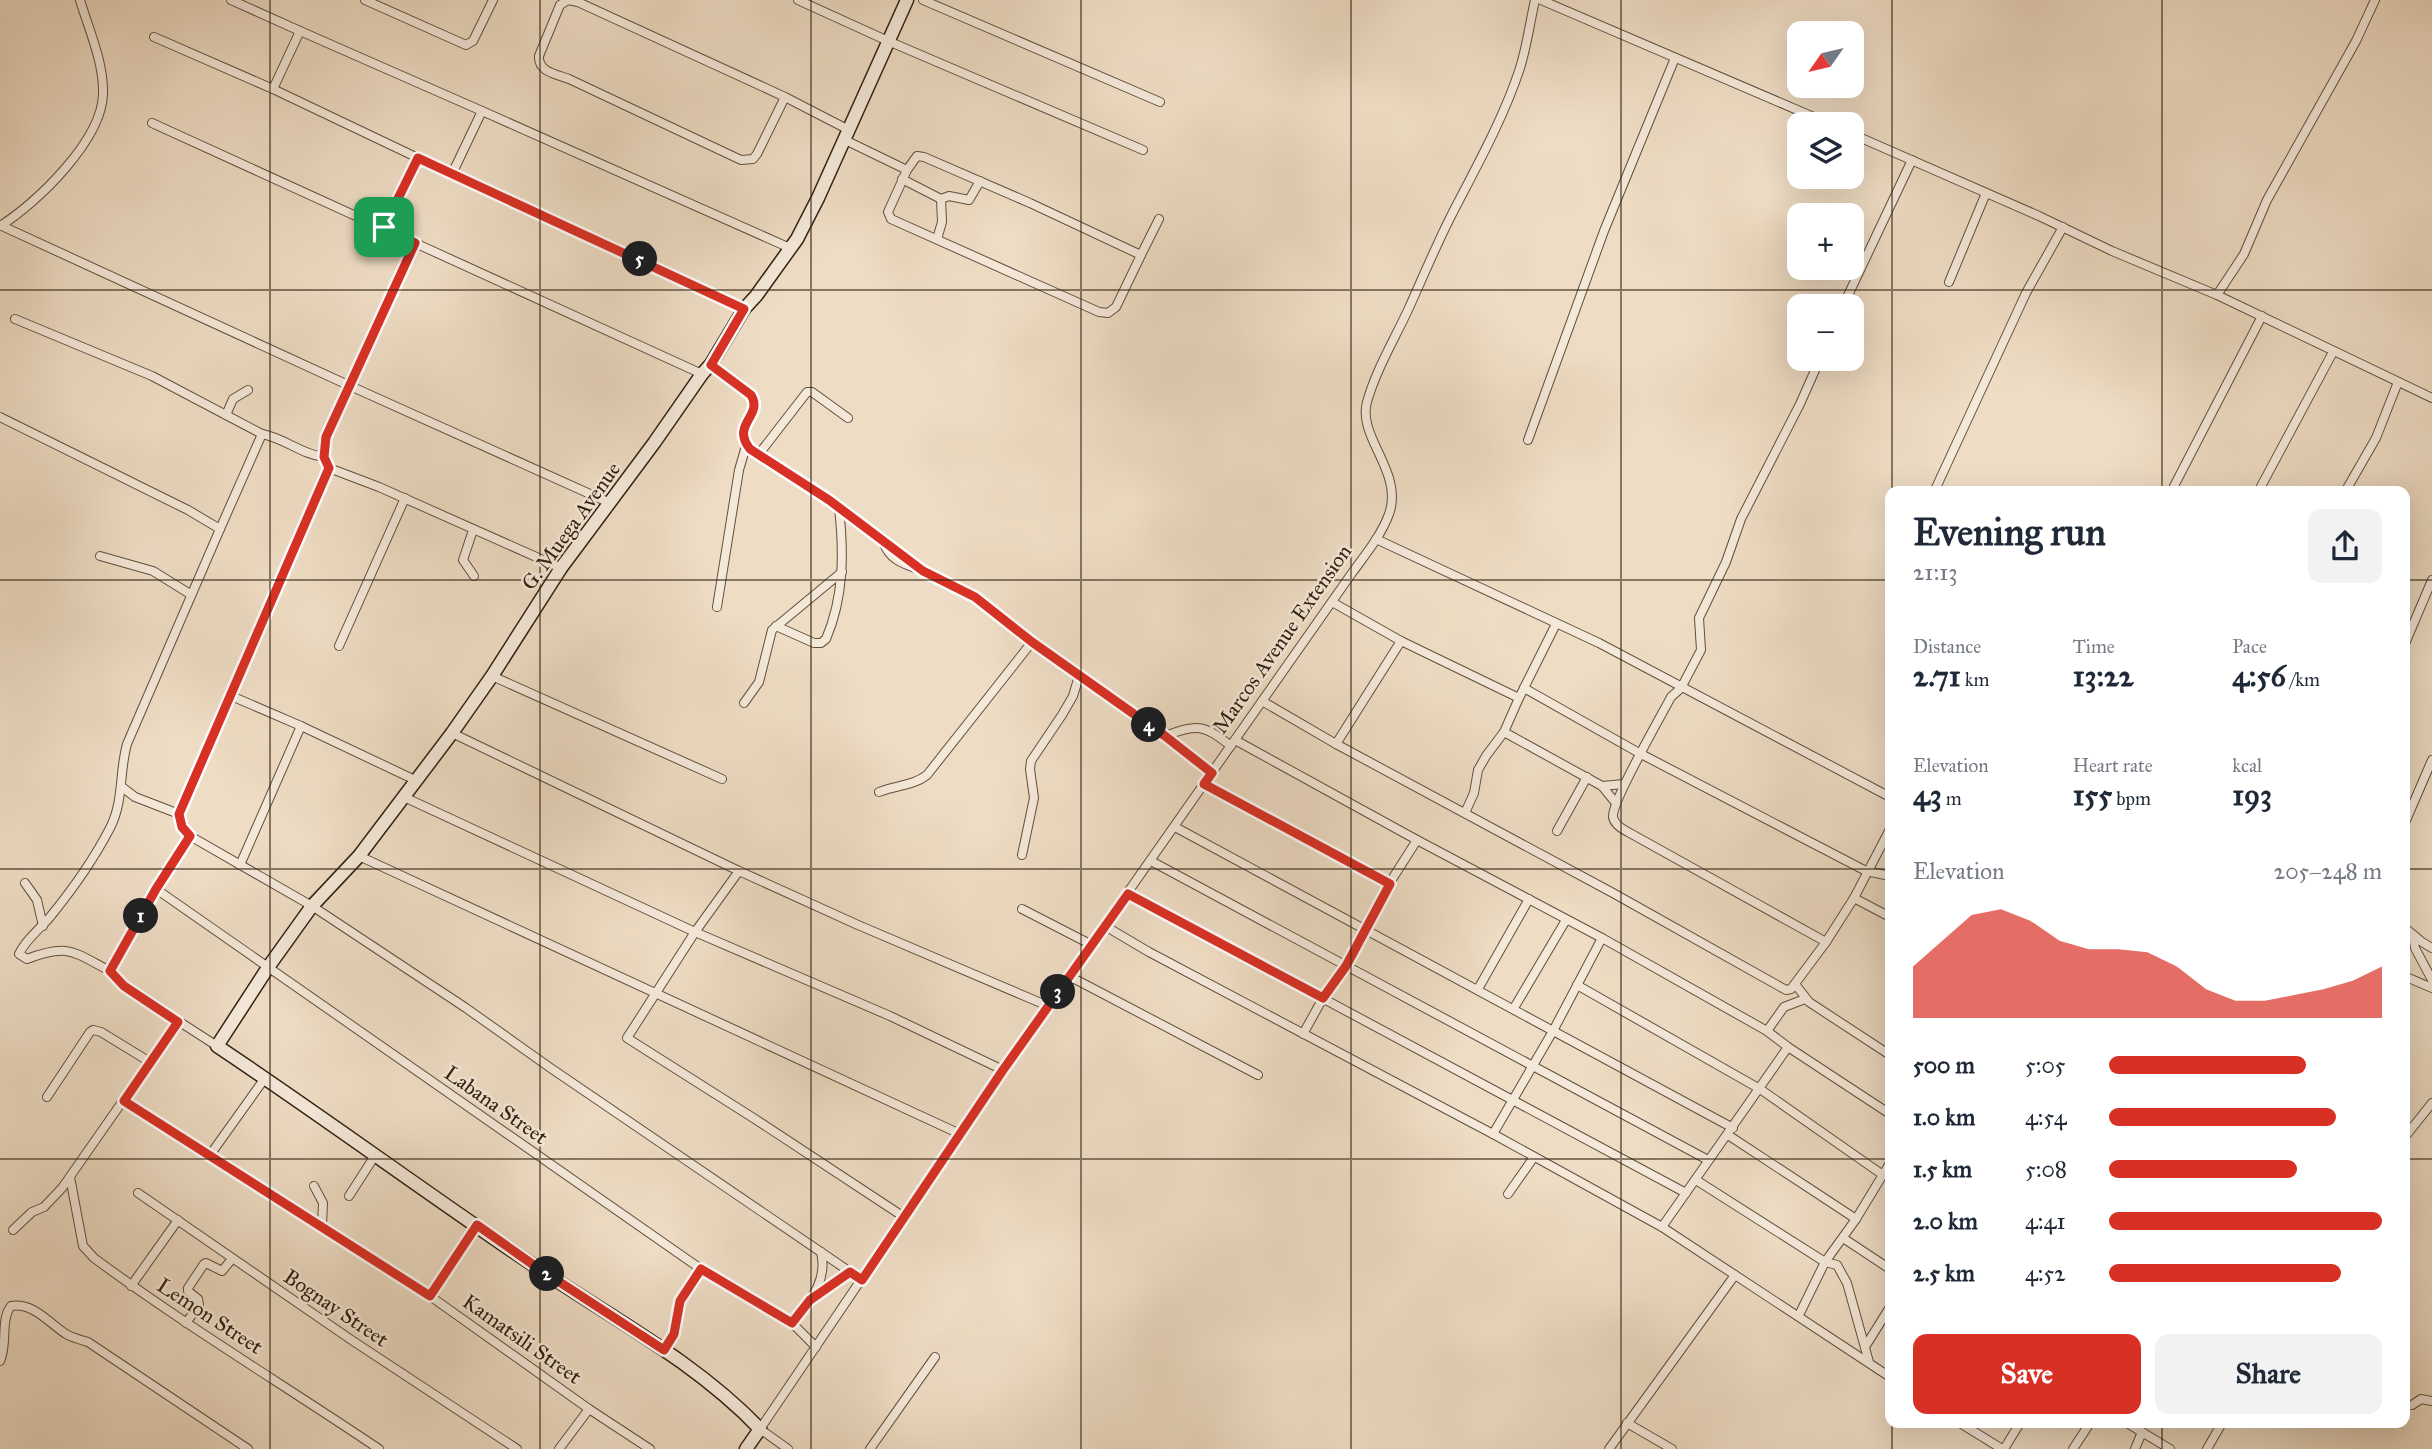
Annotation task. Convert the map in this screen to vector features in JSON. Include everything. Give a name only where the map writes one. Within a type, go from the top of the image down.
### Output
[{"type":"street","points":[[80,0],[99,64],[103,97],[100,112],[84,144],[57,178],[1,226],[610,503]]},
{"type":"street","points":[[231,0],[790,248]]},
{"type":"street","points":[[365,0],[466,45],[473,41],[491,1]]},
{"type":"street","points":[[785,97],[757,154],[753,159],[741,160],[569,79],[542,69],[538,62],[560,5],[572,0],[785,97],[906,170]]},
{"type":"street","points":[[798,0],[1143,150]]},
{"type":"street","name":"G. Muega Avenue","points":[[218,1046],[269,966],[312,906],[359,856],[452,733],[561,568],[706,369],[744,309],[790,248],[818,198],[907,0]]},
{"type":"street","points":[[923,0],[936,8],[1160,102]]},
{"type":"street","name":"Marcos Avenue Extension","points":[[746,1449],[1003,1070],[1376,539],[1389,515],[1391,486],[1367,422],[1366,406],[1377,374],[1431,256],[1514,84],[1521,65],[1535,0]]},
{"type":"street","points":[[1541,0],[1802,112]]},
{"type":"street","points":[[2217,295],[2244,254],[2267,200],[2356,41],[2375,0]]},
{"type":"street","points":[[273,89],[300,31]]},
{"type":"street","points":[[154,37],[273,89],[744,309]]},
{"type":"street","points":[[1528,440],[1604,232],[1675,58]]},
{"type":"street","points":[[452,174],[482,111]]},
{"type":"street","points":[[152,123],[415,243],[706,369],[751,395],[755,406],[742,431],[746,446],[739,470],[717,607]]},
{"type":"street","points":[[1864,139],[2112,251],[2217,295],[2432,398]]},
{"type":"street","points":[[1141,255],[920,156],[914,159],[906,170],[888,216],[1099,312],[1108,313],[1116,307],[1159,219]]},
{"type":"street","points":[[384,227],[418,158]]},
{"type":"street","points":[[1849,294],[1912,159]]},
{"type":"street","points":[[902,179],[941,199],[949,197],[968,200],[980,181]]},
{"type":"street","points":[[1949,282],[1986,192]]},
{"type":"street","points":[[937,239],[942,222],[941,199]]},
{"type":"street","points":[[1937,486],[2026,293],[2063,228]]},
{"type":"street","points":[[415,243],[348,385],[326,437],[324,457],[329,468],[404,498],[561,568]]},
{"type":"street","points":[[2174,486],[2262,316]]},
{"type":"street","points":[[15,319],[152,376],[262,434],[285,440],[306,454],[324,457]]},
{"type":"street","points":[[2261,486],[2333,352]]},
{"type":"street","points":[[1815,371],[1741,519],[1726,562],[1699,618],[1701,650],[1681,688],[1671,697],[1624,784],[1615,802],[1613,818],[1620,828],[1826,942]]},
{"type":"street","points":[[2348,486],[2376,438],[2398,382]]},
{"type":"street","points":[[226,415],[233,399],[247,390]]},
{"type":"street","points":[[758,454],[807,392],[812,392],[848,418]]},
{"type":"street","points":[[0,417],[188,510],[219,529]]},
{"type":"street","points":[[262,434],[190,594],[127,744],[122,766],[122,787],[111,826],[73,885],[19,954],[27,959],[59,949],[77,953],[110,971],[124,986],[218,1046],[535,1266],[664,1350],[788,1449]]},
{"type":"street","points":[[746,446],[839,508],[923,571],[975,597],[1032,642],[1165,736],[1212,773]]},
{"type":"street","points":[[329,468],[179,814],[182,827],[190,836],[312,906],[466,1008],[862,1280]]},
{"type":"street","points":[[339,646],[404,498]]},
{"type":"street","points":[[776,626],[814,643],[821,643],[826,639],[833,618],[844,554],[839,508]]},
{"type":"street","points":[[473,530],[463,560],[474,576]]},
{"type":"street","points":[[1376,539],[1609,648],[1885,793]]},
{"type":"street","points":[[100,556],[153,571],[190,594]]},
{"type":"street","points":[[744,703],[759,682],[769,635],[776,626],[842,572]]},
{"type":"street","points":[[2410,632],[2432,580]]},
{"type":"street","points":[[1332,602],[1401,641],[1519,698]]},
{"type":"street","points":[[1465,813],[1474,793],[1478,770],[1504,732],[1556,624]]},
{"type":"street","points":[[1336,744],[1401,641]]},
{"type":"street","points":[[879,792],[895,785],[912,784],[927,775],[1032,642]]},
{"type":"street","points":[[492,676],[722,779]]},
{"type":"street","points":[[1022,855],[1034,799],[1031,761],[1067,706],[1079,676]]},
{"type":"street","points":[[1668,680],[1671,697]]},
{"type":"street","points":[[1524,688],[1642,754],[1866,871],[1885,875]]},
{"type":"street","points":[[229,695],[415,780]]},
{"type":"street","points":[[1262,701],[1783,989],[1789,990],[1795,984],[1826,942],[1854,898],[1885,838]]},
{"type":"street","points":[[240,865],[301,726]]},
{"type":"street","points":[[1165,736],[1193,726],[1204,727],[1602,938],[1767,1031],[1885,1111]]},
{"type":"street","points":[[1504,732],[1587,776],[1602,786],[1615,802]]},
{"type":"street","points":[[452,733],[738,871],[1048,1006]]},
{"type":"street","points":[[2410,811],[2432,760]]},
{"type":"street","points":[[1558,831],[1587,776]]},
{"type":"street","points":[[1204,784],[1390,884]]},
{"type":"street","points":[[1602,786],[1624,784]]},
{"type":"street","points":[[122,787],[135,797],[179,814]]},
{"type":"street","points":[[404,797],[695,932],[890,1016],[1003,1070]]},
{"type":"street","points":[[1175,827],[1514,1008],[1731,1131],[1856,1219]]},
{"type":"street","points":[[110,971],[156,889],[190,836]]},
{"type":"street","points":[[1303,1034],[1323,998],[1346,966],[1417,840]]},
{"type":"street","points":[[359,856],[960,1134]]},
{"type":"street","points":[[1151,861],[1708,1160]]},
{"type":"street","points":[[738,871],[627,1038],[904,1217]]},
{"type":"street","points":[[25,883],[37,901],[43,926]]},
{"type":"street","name":"Labana Street","points":[[156,889],[701,1269],[792,1323],[816,1347]]},
{"type":"street","points":[[1128,894],[1686,1193]]},
{"type":"street","points":[[1854,898],[1885,914]]},
{"type":"street","points":[[1478,989],[1529,899]]},
{"type":"street","points":[[1022,909],[1092,945]]},
{"type":"street","points":[[1514,1008],[1566,920]]},
{"type":"street","points":[[1105,926],[1662,1227],[1885,1373]]},
{"type":"street","points":[[2410,932],[2432,948]]},
{"type":"street","points":[[2413,935],[2415,948],[2432,981]]},
{"type":"street","points":[[1493,1134],[1553,1031],[1602,938]]},
{"type":"street","points":[[1069,976],[1258,1075]]},
{"type":"street","points":[[2410,979],[2432,988]]},
{"type":"street","points":[[1795,984],[1805,999],[1885,1052]]},
{"type":"street","points":[[1577,985],[1760,1089],[1883,1175]]},
{"type":"street","points":[[1767,1031],[1784,1007],[1805,999]]},
{"type":"street","points":[[13,1230],[32,1212],[44,1207],[70,1177],[178,1022]]},
{"type":"street","points":[[47,1097],[85,1037],[93,1030],[111,1037],[150,1062]]},
{"type":"street","points":[[1662,1227],[1788,1047]]},
{"type":"street","points":[[210,1155],[265,1078]]},
{"type":"street","name":"Kamatsili Street","points":[[124,1101],[430,1296],[650,1449]]},
{"type":"street","points":[[2410,1131],[2432,1104]]},
{"type":"street","points":[[349,1196],[376,1154]]},
{"type":"street","points":[[1508,1194],[1534,1157]]},
{"type":"street","points":[[1799,1315],[1825,1262],[1885,1172]]},
{"type":"street","name":"Lemon Street","points":[[70,1177],[83,1246],[94,1258],[186,1323],[379,1449]]},
{"type":"street","points":[[1696,1180],[1825,1262],[1837,1265],[1847,1283],[1869,1362]]},
{"type":"street","points":[[314,1186],[323,1203],[322,1225]]},
{"type":"street","name":"Bognay Street","points":[[138,1194],[517,1449]]},
{"type":"street","points":[[131,1286],[178,1220]]},
{"type":"street","points":[[430,1296],[477,1225]]},
{"type":"street","points":[[1843,1238],[1885,1266]]},
{"type":"street","points":[[792,1323],[810,1300],[824,1273],[821,1252]]},
{"type":"street","points":[[186,1323],[199,1305],[198,1298],[188,1291],[188,1288],[204,1264],[222,1271],[232,1259]]},
{"type":"street","points":[[664,1350],[674,1334],[680,1301],[701,1269]]},
{"type":"street","points":[[810,1300],[850,1272]]},
{"type":"street","points":[[1609,1449],[1735,1275]]},
{"type":"street","points":[[0,1361],[5,1341],[7,1312],[10,1306],[24,1306],[42,1315],[70,1336],[88,1342],[248,1449]]},
{"type":"street","points":[[1865,1347],[1885,1315]]},
{"type":"street","points":[[870,1449],[935,1357]]},
{"type":"street","points":[[2412,1405],[2421,1399],[2432,1401]]},
{"type":"street","points":[[559,1449],[589,1409]]},
{"type":"street","points":[[1627,1423],[1672,1449]]},
{"type":"street","points":[[1968,1428],[2003,1449],[2017,1428]]},
{"type":"street","points":[[2073,1449],[2087,1428]]},
{"type":"street","points":[[2135,1428],[2170,1449]]},
{"type":"street","points":[[2207,1449],[2219,1428]]},
{"type":"street","points":[[2135,1449],[2142,1432]]},
{"type":"route","points":[[418,158],[744,309],[711,365],[751,395],[754,401],[755,406],[742,431],[746,446],[829,500],[923,571],[975,597],[1032,642],[1165,736],[1212,773],[1204,784],[1390,884],[1346,966],[1323,998],[1128,894],[1003,1070],[862,1280],[850,1272],[810,1300],[792,1323],[701,1269],[680,1301],[674,1334],[664,1350],[477,1225],[430,1296],[124,1101],[178,1022],[117,982],[110,971],[156,889],[190,836],[182,827],[179,814],[329,468],[323,447],[326,437],[415,243],[384,227],[418,158]]}]
